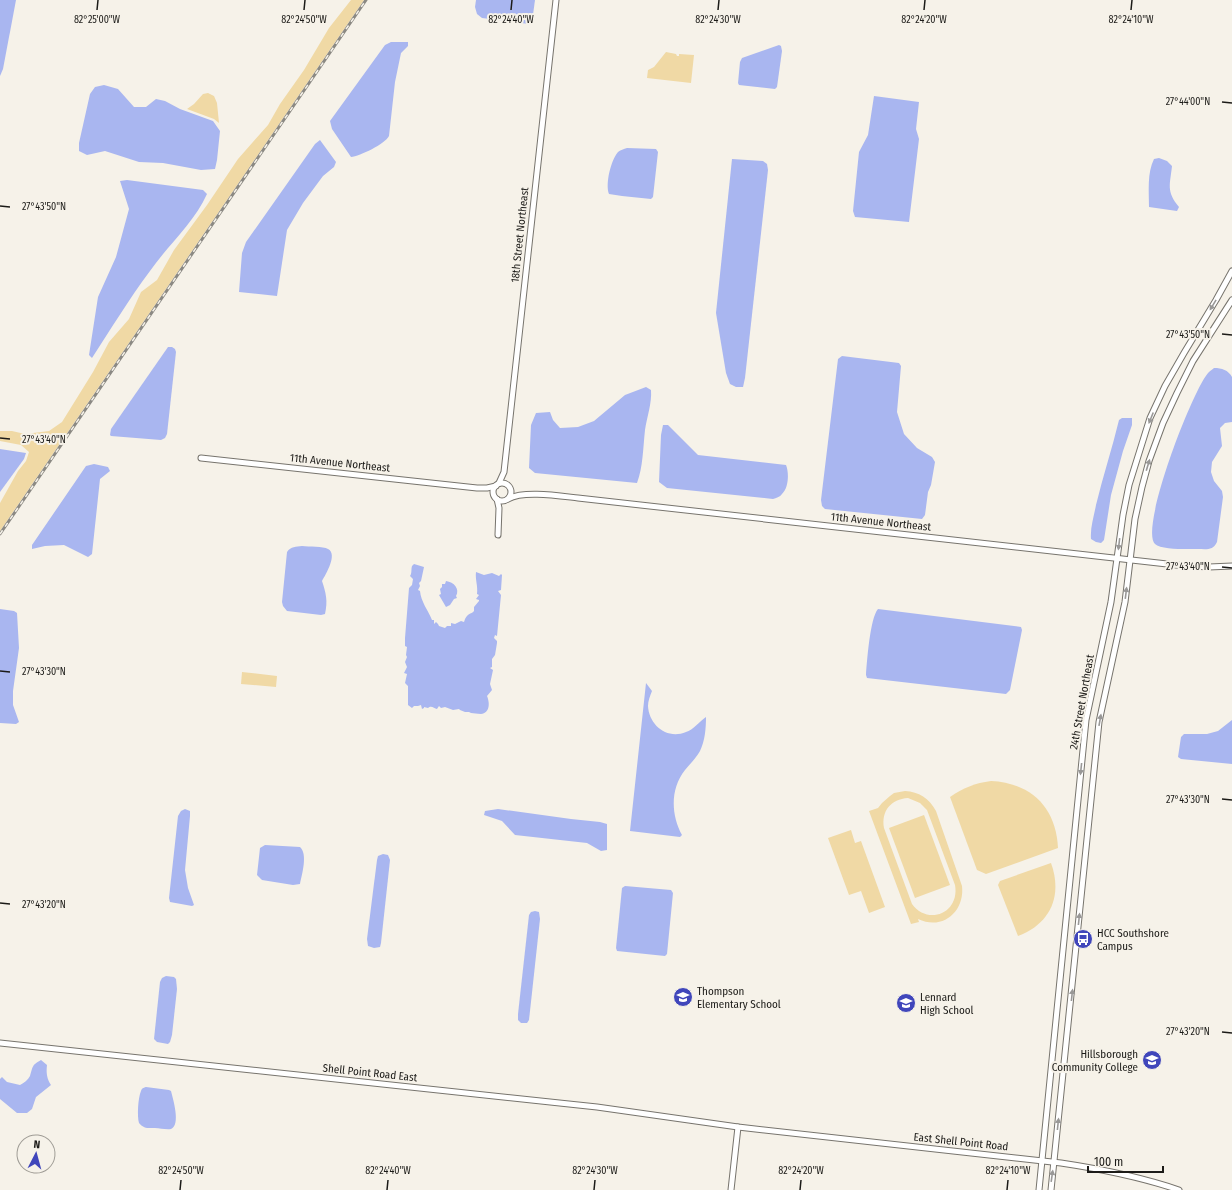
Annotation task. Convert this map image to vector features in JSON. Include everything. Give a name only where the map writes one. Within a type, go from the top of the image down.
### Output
[{"type":"street","name":"18th Street Northeast","points":[[497,484],[504,472],[556,0]]},
{"type":"street","name":"24th Street Northeast","points":[[1039,1190],[1086,720],[1111,602],[1123,515],[1129,485],[1150,418],[1165,386],[1232,271]]},
{"type":"street","name":"24th Street Northeast","points":[[1051,1190],[1099,722],[1125,602],[1135,518],[1149,461],[1163,423],[1193,361],[1232,300]]},
{"type":"street","name":"11th Avenue Northeast","points":[[201,458],[477,488],[487,488],[497,484]]},
{"type":"street","name":"18th Street Northeast","points":[[504,472],[509,486]]},
{"type":"street","points":[[498,535],[500,515],[493,491],[497,484],[509,486],[511,494],[507,499],[500,515]]},
{"type":"street","name":"11th Avenue Northeast","points":[[509,486],[528,494]]},
{"type":"street","name":"11th Avenue Northeast","points":[[477,488],[491,494],[496,498]]},
{"type":"street","name":"11th Avenue Northeast","points":[[507,499],[515,495],[528,494],[578,498],[1117,559],[1209,567],[1232,566]]},
{"type":"street","points":[[496,498],[501,501],[507,499]]},
{"type":"street","name":"Shell Point Road East","points":[[0,1043],[597,1107],[738,1127]]},
{"type":"street","points":[[731,1190],[738,1127]]},
{"type":"street","name":"East Shell Point Road","points":[[738,1127],[1042,1161],[1106,1170],[1153,1181],[1179,1190]]},
{"type":"shaded area","points":[[351,0],[364,0],[0,531],[0,503],[18,471],[26,461],[29,452],[21,445],[0,441],[0,431],[12,431],[25,434],[49,431],[62,422],[93,372],[109,342],[129,319],[141,292],[157,280],[174,250],[238,159],[268,125],[329,28]]},
{"type":"shaded area","points":[[666,52],[676,54],[677,56],[679,56],[679,54],[694,55],[691,83],[647,78],[648,70],[654,67]]},
{"type":"shaded area","points":[[208,93],[214,96],[217,103],[219,123],[214,119],[187,109],[203,94]]},
{"type":"shaded area","points":[[242,672],[277,676],[276,687],[241,684]]},
{"type":"shaded area","points":[[991,781],[1006,783],[1018,787],[1030,793],[1039,800],[1047,810],[1052,821],[1058,848],[986,874],[977,870],[950,797],[969,786]]},
{"type":"shaded area","points":[[905,791],[919,794],[927,799],[936,811],[962,886],[962,895],[956,911],[944,920],[927,922],[918,919],[919,922],[911,924],[869,811],[878,808],[894,793]],"holes":[[[908,798],[920,803],[927,810],[955,885],[953,903],[948,909],[934,915],[919,911],[912,904],[883,822],[886,811],[892,803]]]},
{"type":"shaded area","points":[[924,815],[950,885],[915,898],[889,828]]},
{"type":"shaded area","points":[[851,830],[855,843],[861,841],[885,907],[869,913],[861,891],[849,895],[828,838]]},
{"type":"shaded area","points":[[1051,863],[1055,887],[1051,907],[1046,916],[1038,924],[1029,931],[1018,936],[998,885],[1000,881]]},
{"type":"water","points":[[0,0],[16,0],[3,69],[0,76]]},
{"type":"water","points":[[476,0],[535,0],[532,22],[529,24],[482,18],[477,14],[475,7]]},
{"type":"water","points":[[391,42],[408,42],[408,46],[401,53],[395,82],[389,136],[383,143],[351,157],[332,129],[330,121],[385,45]]},
{"type":"water","points":[[779,45],[781,46],[782,51],[777,87],[775,89],[739,85],[740,62],[742,58]]},
{"type":"water","points":[[104,85],[118,89],[134,107],[146,107],[156,99],[165,101],[180,109],[213,121],[220,131],[215,169],[201,170],[163,163],[139,162],[105,151],[87,155],[79,151],[79,143],[90,94],[95,87]]},
{"type":"water","points":[[874,96],[919,102],[916,129],[919,139],[909,222],[855,217],[853,211],[859,152],[868,135]]},
{"type":"water","points":[[320,140],[336,162],[334,167],[323,176],[303,203],[287,230],[277,296],[239,292],[242,253],[246,242],[315,144]]},
{"type":"water","points":[[627,148],[656,149],[658,152],[653,197],[651,199],[609,194],[608,178],[613,161],[618,152]]},
{"type":"water","points":[[1159,158],[1167,161],[1172,166],[1170,188],[1172,197],[1179,207],[1177,211],[1149,207],[1150,170],[1154,159]]},
{"type":"water","points":[[732,159],[763,161],[767,164],[768,170],[743,387],[736,387],[730,384],[726,373],[716,313]]},
{"type":"water","points":[[127,180],[203,190],[207,194],[195,215],[157,261],[127,303],[92,358],[89,355],[98,297],[116,257],[129,209],[120,181]]},
{"type":"water","points":[[168,347],[172,347],[176,352],[167,434],[165,438],[161,440],[111,436],[111,429]]},
{"type":"water","points":[[842,356],[899,363],[901,366],[897,412],[904,434],[917,448],[932,457],[935,462],[931,485],[928,492],[925,515],[922,519],[825,509],[822,506],[821,500],[838,359]]},
{"type":"water","points":[[1214,368],[1224,370],[1232,377],[1232,422],[1225,423],[1220,428],[1222,446],[1212,462],[1211,472],[1214,481],[1222,491],[1223,497],[1217,542],[1213,547],[1206,549],[1175,549],[1158,546],[1155,544],[1152,533],[1154,513],[1170,458],[1201,383]]},
{"type":"water","points":[[646,387],[651,390],[651,400],[645,430],[642,464],[637,483],[535,473],[529,468],[531,425],[536,413],[550,412],[553,420],[560,428],[578,427],[594,421],[625,395]]},
{"type":"water","points":[[1122,418],[1132,418],[1132,425],[1111,495],[1104,540],[1101,543],[1091,539],[1092,526],[1096,505],[1119,420]]},
{"type":"water","points":[[663,425],[668,425],[698,455],[786,465],[788,480],[786,488],[780,496],[773,499],[667,488],[659,482],[661,435]]},
{"type":"water","points":[[0,449],[26,453],[24,459],[0,492]]},
{"type":"water","points":[[94,464],[108,467],[110,471],[100,479],[92,554],[88,557],[64,545],[45,546],[32,549],[32,545],[86,466]]},
{"type":"water","points":[[302,546],[323,547],[331,552],[332,559],[322,581],[326,597],[325,614],[321,615],[287,611],[283,606],[282,602],[287,552],[292,548]]},
{"type":"water","points":[[414,564],[424,567],[418,590],[420,591],[425,606],[432,620],[434,620],[434,624],[436,622],[439,626],[445,628],[447,626],[451,626],[451,623],[455,624],[461,621],[464,622],[468,615],[474,611],[474,607],[479,601],[476,599],[479,595],[477,594],[476,572],[484,575],[492,573],[499,576],[501,574],[502,575],[501,590],[498,591],[501,595],[497,636],[495,635],[494,638],[497,643],[495,655],[492,659],[492,667],[490,668],[493,670],[490,684],[492,690],[487,696],[489,702],[488,710],[484,713],[471,713],[459,709],[453,710],[445,707],[441,708],[439,706],[437,709],[424,707],[422,709],[421,705],[414,706],[412,708],[408,705],[408,686],[405,683],[407,674],[404,673],[407,667],[405,662],[407,657],[407,647],[405,646],[405,638],[409,588],[412,585],[413,579],[410,576],[412,566]]},
{"type":"water","points":[[446,581],[456,586],[457,598],[446,607],[439,595],[441,594],[440,589],[442,584],[445,584]]},
{"type":"water","points":[[0,609],[14,611],[17,613],[19,648],[13,691],[13,705],[19,722],[16,724],[0,723]]},
{"type":"water","points":[[878,609],[1021,627],[1022,630],[1010,690],[1006,694],[867,678],[866,669],[871,630],[875,614]]},
{"type":"water","points":[[646,683],[652,691],[648,704],[649,713],[655,725],[660,729],[672,734],[679,734],[691,729],[706,717],[705,734],[702,747],[697,756],[680,777],[675,794],[674,811],[678,827],[682,835],[680,837],[630,831]]},
{"type":"water","points":[[1232,720],[1232,764],[1181,759],[1178,757],[1181,737],[1184,734],[1207,734],[1218,731]]},
{"type":"water","points":[[185,809],[190,811],[185,870],[188,888],[194,905],[192,906],[170,902],[169,898],[178,816],[181,811]]},
{"type":"water","points":[[498,809],[607,824],[607,850],[601,851],[587,843],[515,835],[502,821],[484,815],[485,811]]},
{"type":"water","points":[[265,845],[300,847],[304,854],[304,859],[300,884],[293,885],[262,880],[257,875],[260,848]]},
{"type":"water","points":[[383,854],[388,855],[390,860],[381,943],[380,947],[374,948],[368,946],[367,939],[377,860],[378,856]]},
{"type":"water","points":[[625,886],[671,890],[673,893],[667,954],[665,956],[617,951],[616,948],[622,888]]},
{"type":"water","points":[[531,912],[539,912],[540,919],[529,1020],[527,1023],[521,1023],[518,1020],[518,1014],[529,915]]},
{"type":"water","points":[[166,976],[174,977],[176,979],[177,989],[172,1035],[168,1044],[157,1042],[154,1039],[160,982],[162,978]]},
{"type":"water","points":[[41,1060],[47,1065],[47,1076],[51,1085],[36,1097],[32,1109],[27,1113],[17,1113],[0,1099],[0,1079],[2,1077],[7,1082],[20,1085],[28,1079],[33,1066]]},
{"type":"water","points":[[146,1087],[171,1091],[175,1105],[176,1122],[174,1127],[171,1129],[146,1128],[139,1123],[139,1098],[142,1089]]},
{"type":"railway","points":[[0,534],[366,0]]},
{"type":"place","name":"HCC Southshore Campus","points":[[1083,939]]},
{"type":"place","name":"Thompson Elementary School","points":[[683,997]]},
{"type":"place","name":"Lennard High School","points":[[906,1003]]},
{"type":"place","name":"Hillsborough Community College","points":[[1152,1060]]}]
